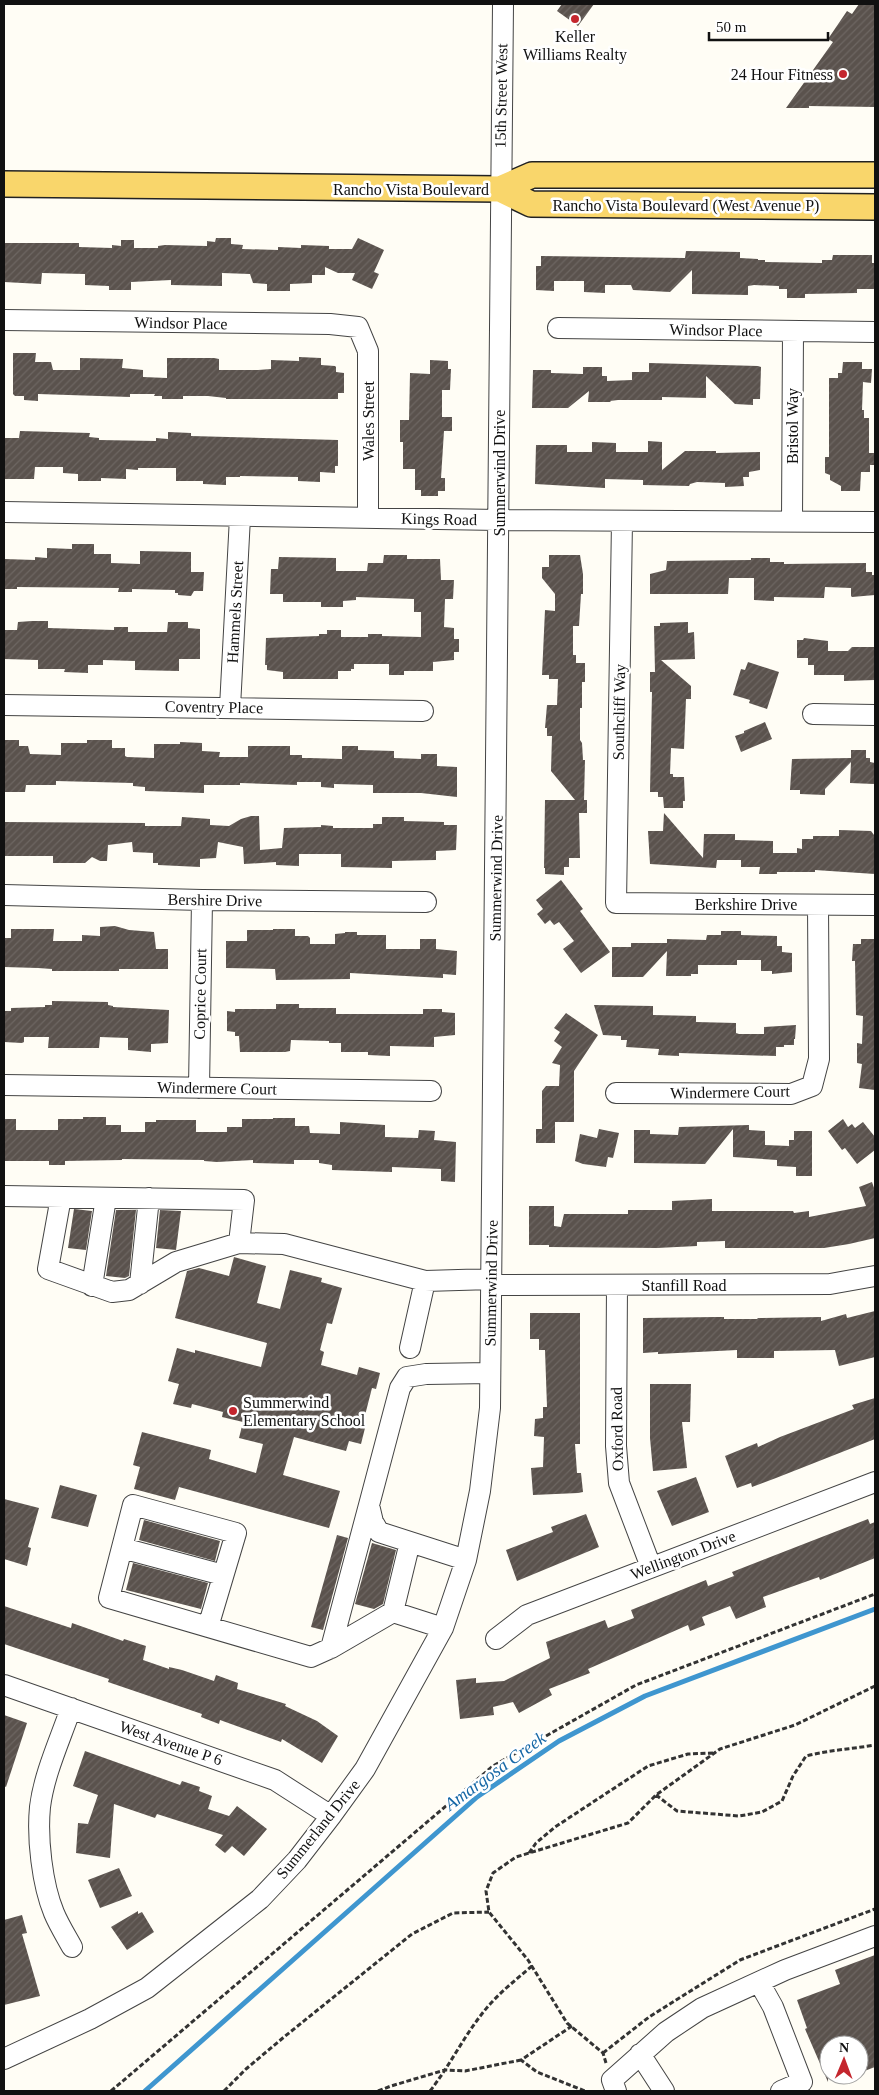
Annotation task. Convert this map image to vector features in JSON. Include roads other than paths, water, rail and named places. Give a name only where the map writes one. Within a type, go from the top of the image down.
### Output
[{"type":"main road","name":"Rancho Vista Boulevard","points":[[4,184],[500,189],[532,174],[875,175]]},
{"type":"main road","name":"Rancho Vista Boulevard (West Avenue P)","points":[[500,189],[531,204],[875,207]]},
{"type":"street","name":"15th Street West","points":[[500,189],[503,4]]},
{"type":"street","name":"Summerwind Drive","points":[[465,1562],[480,1491],[490,1408],[499,520],[500,189]]},
{"type":"street","name":"Windsor Place","points":[[4,320],[330,324],[358,327]]},
{"type":"street","name":"Wales Street","points":[[358,327],[368,351],[368,517]]},
{"type":"street","name":"Windsor Place","points":[[558,328],[875,332]]},
{"type":"street","name":"Bristol Way","points":[[792,331],[792,522]]},
{"type":"street","name":"Kings Road","points":[[4,512],[499,520],[875,522]]},
{"type":"street","name":"Hammels Street","points":[[230,707],[240,517]]},
{"type":"street","name":"Southcliff Way","points":[[616,903],[622,521]]},
{"type":"street","name":"Coventry Place","points":[[4,704],[423,711]]},
{"type":"street","points":[[813,714],[875,715]]},
{"type":"street","name":"Bershire Drive","points":[[4,895],[202,900],[426,902]]},
{"type":"street","name":"Coprice Court","points":[[199,1088],[202,900]]},
{"type":"street","name":"Berkshire Drive","points":[[616,903],[875,905]]},
{"type":"street","name":"Windermere Court","points":[[616,1093],[791,1094],[812,1086],[819,1059],[818,905]]},
{"type":"street","name":"Windermere Court","points":[[4,1085],[431,1091]]},
{"type":"street","points":[[4,1196],[244,1200],[239,1243]]},
{"type":"street","name":"Stanfill Road","points":[[60,1197],[48,1269],[112,1292],[129,1290],[176,1262],[239,1243],[284,1244],[426,1281],[618,1285],[830,1284],[875,1276]]},
{"type":"street","points":[[92,1286],[106,1198]]},
{"type":"street","points":[[140,1284],[149,1198]]},
{"type":"street","points":[[410,1348],[426,1281]]},
{"type":"street","name":"Oxford Road","points":[[618,1285],[616,1446],[619,1483],[651,1567]]},
{"type":"street","points":[[332,1648],[400,1388],[407,1377],[426,1374],[490,1373]]},
{"type":"street","name":"Wellington Drive","points":[[496,1639],[527,1614],[875,1482]]},
{"type":"street","points":[[208,1626],[236,1534],[133,1505],[109,1598],[311,1657],[332,1648],[392,1612],[410,1542]]},
{"type":"street","points":[[369,1505],[373,1522],[379,1532],[465,1562]]},
{"type":"street","points":[[122,1548],[224,1575]]},
{"type":"street","name":"Summerland Drive","points":[[4,2059],[90,2019],[147,1988],[260,1899],[297,1860],[365,1769],[443,1628],[465,1562]]},
{"type":"street","points":[[392,1612],[443,1628]]},
{"type":"street","name":"West Avenue P 6","points":[[4,1685],[276,1780],[331,1816]]},
{"type":"street","points":[[71,1708],[49,1772],[40,1807],[41,1845],[46,1888],[54,1914],[72,1947]]},
{"type":"street","points":[[614,2086],[640,2054],[666,2032],[702,2008],[785,1970],[875,1936]]},
{"type":"street","points":[[758,1982],[773,2008],[802,2082],[781,2091]]},
{"type":"street","points":[[640,2054],[664,2091]]},
{"type":"waterway","name":"Amargosa Creek","points":[[145,2091],[477,1797],[559,1741],[645,1696],[875,1609]]},
{"type":"place","name":"Keller Williams Realty","points":[[575,19]]},
{"type":"place","name":"24 Hour Fitness","points":[[843,74]]},
{"type":"place","name":"Summerwind Elementary School","points":[[233,1411]]}]
